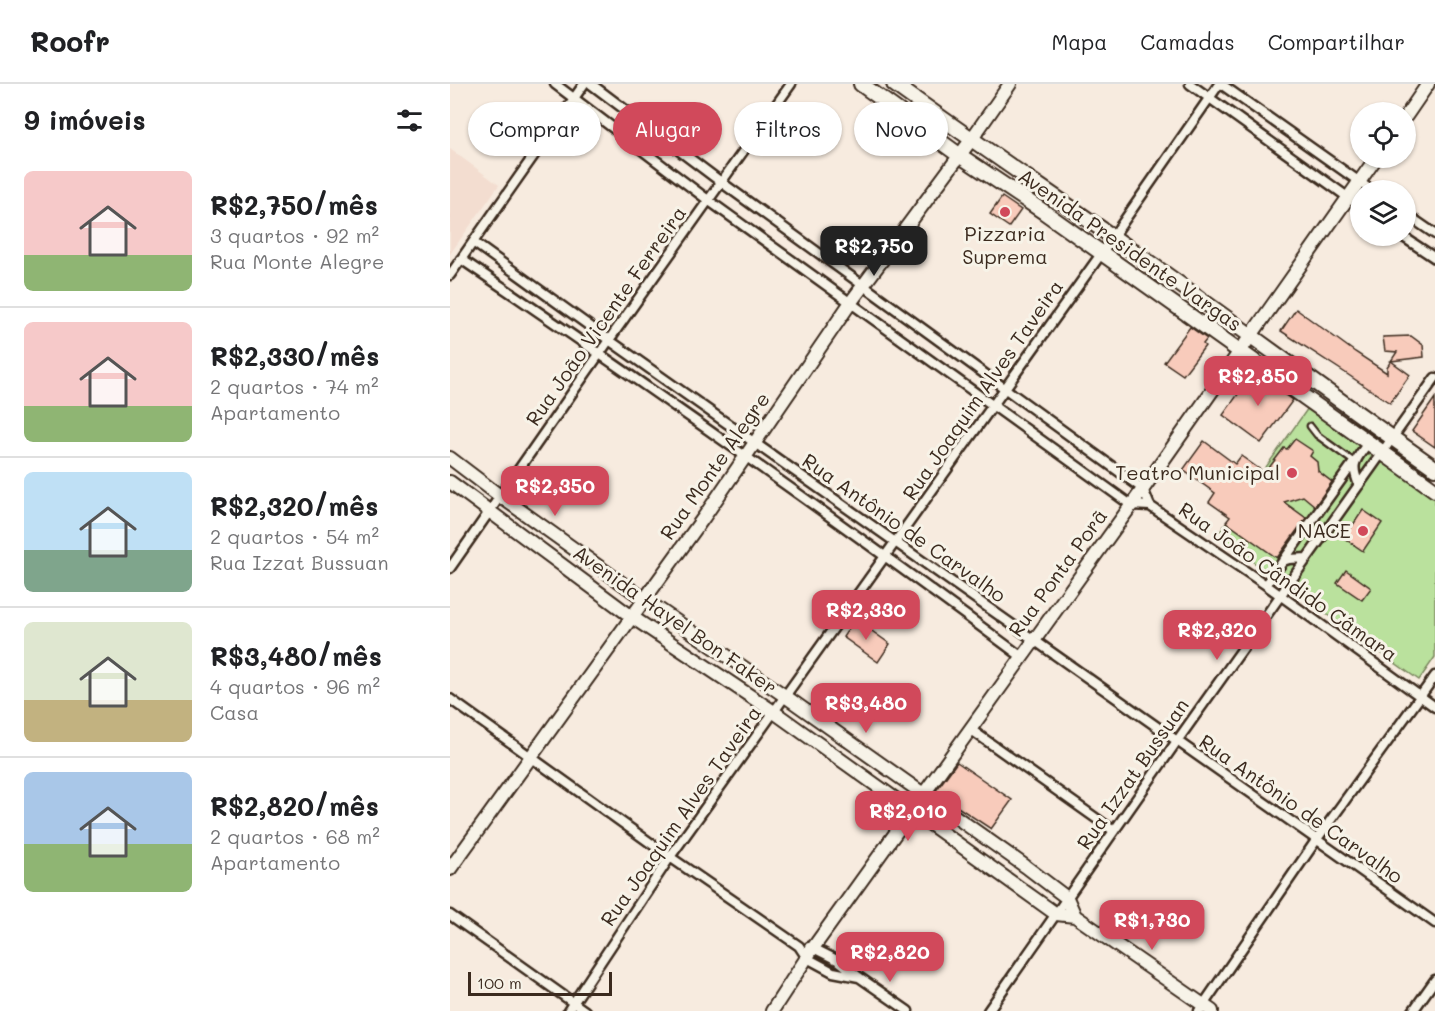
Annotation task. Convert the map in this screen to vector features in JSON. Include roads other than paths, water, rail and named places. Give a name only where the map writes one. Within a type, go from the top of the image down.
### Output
[{"type":"main road","name":"Avenida Presidente Vargas","points":[[861,84],[959,156],[1044,213],[1435,490]]},
{"type":"main road","name":"Avenida Presidente Vargas","points":[[894,84],[971,140],[1113,236],[1435,468]]},
{"type":"street","points":[[555,84],[708,200],[1131,505]]},
{"type":"street","points":[[450,275],[584,84]]},
{"type":"street","points":[[591,84],[721,182],[1143,489]]},
{"type":"street","name":"Rua João Vicente Ferreira","points":[[450,568],[791,84]]},
{"type":"street","name":"Rua Monte Alegre","points":[[450,869],[632,617],[863,285],[1010,84]]},
{"type":"street","points":[[1190,84],[1348,198]]},
{"type":"street","points":[[1220,84],[1356,180]]},
{"type":"street","name":"Rua Joaquim Alves Taveira","points":[[568,1011],[670,857],[1220,84]]},
{"type":"street","points":[[1416,102],[1428,84]]},
{"type":"street","name":"Rua Ponta Porã","points":[[772,1011],[810,953],[1143,489],[1350,195]]},
{"type":"street","points":[[1416,221],[1435,234]]},
{"type":"street","name":"Rua Antônio de Carvalho","points":[[473,242],[1435,923]]},
{"type":"street","points":[[1416,245],[1435,258]]},
{"type":"street","name":"Rua Antônio de Carvalho","points":[[461,259],[600,353],[885,556],[1022,657]]},
{"type":"street","name":"Rua Izzat Bussuan","points":[[988,1011],[1435,378]]},
{"type":"street","points":[[1266,585],[1368,443]]},
{"type":"street","points":[[450,458],[644,599],[1025,866],[1067,898],[1075,916]]},
{"type":"street","points":[[1354,462],[1354,472],[1359,485]]},
{"type":"street","name":"Avenida Hayel Bon Faker","points":[[450,482],[632,617],[774,712],[1056,914]]},
{"type":"street","name":"Rua João Cândido Câmara","points":[[1143,489],[1150,506]]},
{"type":"street","name":"Rua João Cândido Câmara","points":[[1131,505],[1150,506],[1266,585],[1435,707]]},
{"type":"street","points":[[1283,561],[1307,558]]},
{"type":"street","points":[[1056,914],[1075,916],[1205,1009],[1317,839],[1435,676]]},
{"type":"street","points":[[450,699],[670,857],[810,953],[833,972],[859,977],[908,1011]]},
{"type":"street","points":[[970,729],[1114,831]]},
{"type":"street","points":[[450,915],[585,1011]]},
{"type":"street","points":[[1413,1011],[1435,980]]},
{"type":"lane","points":[[1310,426],[1317,435],[1354,462]]},
{"type":"place","name":"Pizzaria Suprema","points":[[1005,212]]},
{"type":"place","name":"Teatro Municipal","points":[[1292,473]]},
{"type":"place","name":"NACE","points":[[1363,531]]}]
